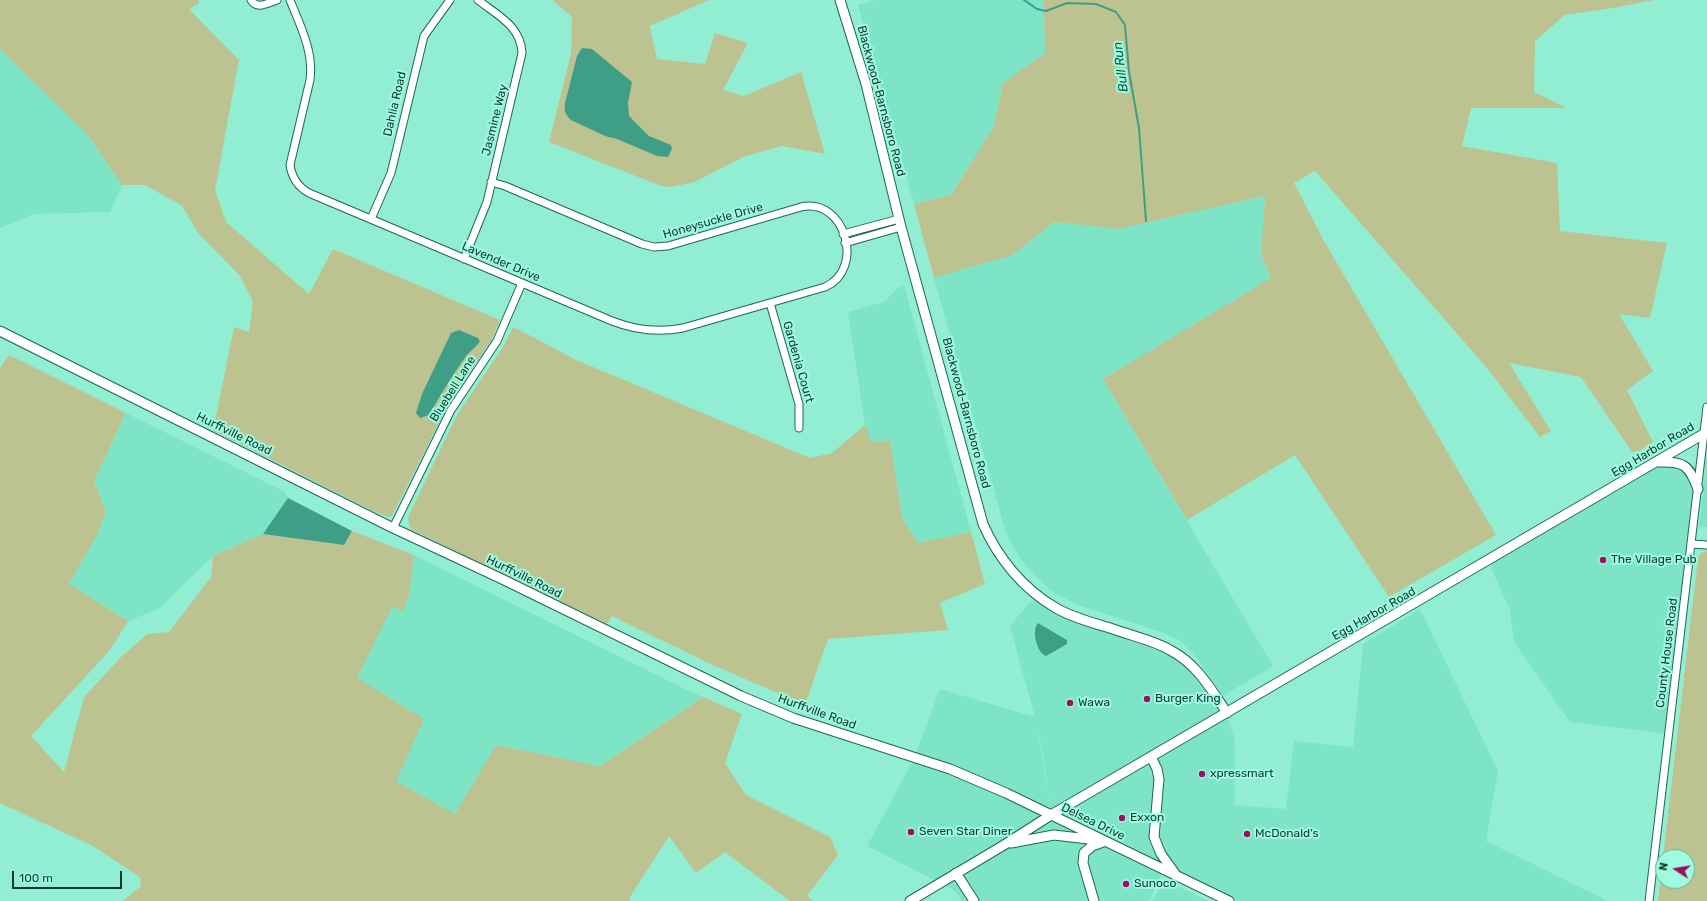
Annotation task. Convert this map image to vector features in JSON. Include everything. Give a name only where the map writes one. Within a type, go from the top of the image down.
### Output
[{"type":"main road","name":"Blackwood-Barnsboro Road","points":[[840,0],[866,84],[900,223],[983,524],[990,538],[1000,556],[1018,577],[1039,597],[1057,608],[1100,625],[1151,642],[1176,654],[1194,667],[1205,680],[1227,713]]},
{"type":"main road","name":"Hurffville Road","points":[[0,331],[393,528],[502,579],[741,696],[793,718],[957,772],[1006,792],[1051,815]]},
{"type":"main road","name":"Egg Harbor Road","points":[[1051,815],[1706,433]]},
{"type":"main road","points":[[1657,462],[1675,461],[1683,465],[1693,476],[1698,489]]},
{"type":"main road","points":[[1150,757],[1157,769],[1159,779],[1154,837],[1161,854],[1177,876]]},
{"type":"main road","name":"Delsea Drive","points":[[910,901],[1051,815],[1229,901]]},
{"type":"main road","points":[[1004,845],[1054,835],[1106,841]]},
{"type":"main road","points":[[1094,901],[1084,862],[1084,853],[1092,846],[1106,841]]},
{"type":"main road","points":[[956,873],[974,901]]},
{"type":"street","points":[[251,0],[253,3],[260,6],[277,0]]},
{"type":"street","name":"Lavender Drive","points":[[290,0],[308,47],[311,65],[310,80],[290,165],[292,174],[297,183],[306,192],[464,259],[612,321],[627,326],[665,331],[683,328],[825,288],[837,280],[843,272],[847,261],[845,243],[842,234]]},
{"type":"street","name":"Dahlia Road","points":[[371,219],[389,178],[424,36],[450,0]]},
{"type":"street","name":"Jasmine Way","points":[[464,259],[484,211],[520,64],[522,47],[520,38],[515,29],[478,0]]},
{"type":"street","name":"Honeysuckle Drive","points":[[491,182],[505,186],[652,247],[668,246],[808,206],[819,208],[832,215],[838,223],[842,234]]},
{"type":"street","points":[[842,234],[900,223]]},
{"type":"street","points":[[845,243],[900,223]]},
{"type":"street","name":"Bluebell Lane","points":[[393,528],[451,410],[498,341],[522,283]]},
{"type":"street","name":"Gardenia Court","points":[[770,303],[800,404],[799,428]]},
{"type":"street","name":"County House Road","points":[[1648,901],[1706,433],[1707,407]]},
{"type":"street","points":[[1692,544],[1707,545]]},
{"type":"shaded area","points":[[0,0],[199,0],[199,3],[189,9],[239,60],[215,190],[226,222],[309,294],[333,249],[500,320],[492,339],[448,405],[392,516],[388,517],[371,510],[213,431],[234,327],[249,332],[253,302],[240,276],[198,233],[182,206],[145,185],[122,185],[87,134],[0,49]]},
{"type":"shaded area","points":[[552,0],[709,0],[650,26],[657,59],[705,64],[715,33],[748,43],[723,90],[744,96],[801,72],[825,154],[782,146],[743,157],[695,182],[671,187],[661,186],[549,142],[571,54],[572,17]]},
{"type":"shaded area","points":[[875,0],[1044,0],[1045,53],[1002,84],[994,126],[951,195],[914,204],[858,5]]},
{"type":"shaded area","points":[[1044,0],[1654,0],[1565,15],[1535,41],[1534,92],[1567,108],[1471,108],[1462,146],[1557,163],[1560,231],[1667,243],[1650,318],[1619,314],[1653,371],[1627,390],[1653,442],[1639,451],[1632,452],[1581,377],[1509,363],[1551,431],[1540,437],[1487,368],[1315,171],[1294,183],[1324,241],[1496,535],[1389,597],[1295,455],[1187,520],[1103,379],[1271,278],[1261,255],[1265,196],[1118,229],[1054,222],[1013,255],[934,278],[914,204],[951,195],[994,126],[1002,84],[1045,53]]},
{"type":"shaded area","points":[[582,48],[592,49],[632,82],[628,103],[629,116],[649,136],[671,145],[672,149],[668,157],[657,156],[617,139],[605,136],[571,120],[567,116],[565,112],[565,103],[577,56]]},
{"type":"shaded area","points":[[0,49],[87,134],[122,185],[110,212],[34,214],[0,228]]},
{"type":"shaded area","points":[[1265,196],[1261,255],[1271,278],[1103,379],[1273,666],[1223,696],[1190,650],[1178,640],[1164,633],[1078,605],[1064,598],[1049,589],[1034,575],[1021,559],[1010,542],[1004,526],[934,278],[1013,255],[1054,222],[1118,229]]},
{"type":"shaded area","points":[[904,285],[971,532],[918,544],[902,517],[890,440],[872,442],[865,425],[848,312],[884,302],[899,287]]},
{"type":"shaded area","points":[[513,327],[574,359],[810,458],[832,453],[865,425],[872,442],[890,440],[902,517],[918,543],[971,532],[985,584],[940,603],[948,630],[828,639],[805,705],[706,662],[612,616],[607,624],[410,529],[408,517],[457,415],[503,347]]},
{"type":"shaded area","points":[[459,330],[478,338],[480,341],[459,366],[429,415],[420,418],[416,413],[422,394],[451,333]]},
{"type":"shaded area","points":[[9,355],[126,413],[94,480],[106,512],[97,535],[69,584],[128,621],[110,650],[31,736],[64,772],[84,697],[121,657],[147,634],[169,632],[211,577],[213,556],[263,534],[344,545],[352,531],[414,555],[409,596],[403,611],[392,607],[357,678],[424,719],[396,781],[455,814],[496,745],[600,766],[703,697],[742,714],[725,763],[746,795],[830,837],[838,855],[807,896],[813,901],[790,901],[725,852],[696,873],[669,836],[630,897],[630,901],[123,901],[141,886],[140,877],[93,846],[0,803],[0,368]]},
{"type":"shaded area","points":[[126,413],[285,492],[288,498],[346,528],[341,544],[263,534],[213,556],[160,608],[128,621],[69,584],[97,535],[106,512],[94,480]]},
{"type":"shaded area","points":[[1707,452],[1707,527],[1699,527]]},
{"type":"shaded area","points":[[1657,462],[1683,465],[1698,489],[1669,734],[1570,722],[1514,642],[1510,610],[1488,561]]},
{"type":"shaded area","points":[[288,498],[352,531],[344,545],[263,534]]},
{"type":"shaded area","points":[[1707,551],[1707,901],[1658,901],[1659,889],[1695,889],[1695,849],[1664,849],[1698,558],[1701,553]]},
{"type":"shaded area","points":[[414,555],[703,697],[600,766],[496,745],[455,814],[396,781],[357,678],[392,606],[403,611],[409,596]]},
{"type":"shaded area","points":[[1039,597],[1185,661],[1227,713],[1235,742],[1235,805],[1286,809],[1294,741],[1353,747],[1363,644],[1420,609],[1498,771],[1486,841],[1608,901],[1239,901],[1165,868],[1149,901],[962,901],[954,890],[867,846],[913,761],[940,689],[1035,717],[1010,626],[1029,603]],"holes":[[[1037,727],[1042,749],[1051,808]]]},
{"type":"shaded area","points":[[1038,623],[1067,640],[1067,644],[1046,656],[1043,654],[1040,651],[1035,636],[1036,626]]},
{"type":"shaded area","points":[[1164,880],[1208,901],[1152,901]]},
{"type":"waterway","name":"Bull Run","points":[[1024,0],[1037,9],[1046,11],[1067,3],[1096,4],[1116,12],[1125,25],[1129,72],[1139,128],[1146,221]]},
{"type":"place","name":"The Village Pub","points":[[1603,560]]},
{"type":"place","name":"Burger King","points":[[1147,699]]},
{"type":"place","name":"Wawa","points":[[1070,703]]},
{"type":"place","name":"xpressmart","points":[[1202,774]]},
{"type":"place","name":"Exxon","points":[[1122,818]]},
{"type":"place","name":"Seven Star Diner","points":[[911,832]]},
{"type":"place","name":"McDonald's","points":[[1247,834]]},
{"type":"place","name":"Sunoco","points":[[1126,884]]}]
